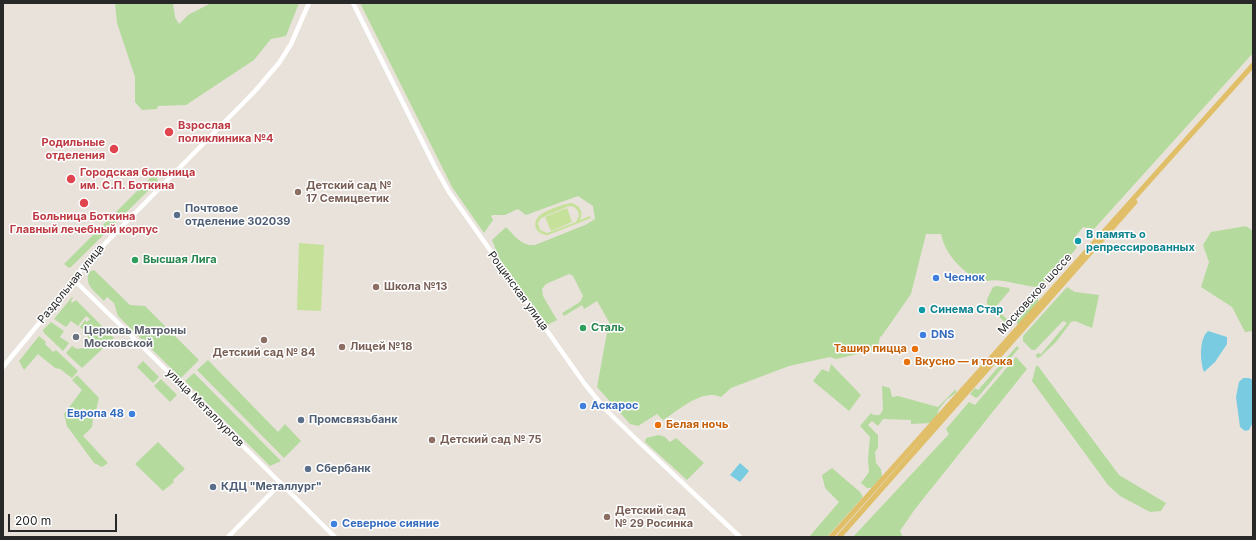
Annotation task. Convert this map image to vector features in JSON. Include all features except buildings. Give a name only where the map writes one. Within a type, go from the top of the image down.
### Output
[{"type":"main road","name":"Раздольная улица","points":[[3,367],[74,280],[85,264],[255,91],[280,62],[291,44],[309,3]]},
{"type":"main road","name":"Рощинская улица","points":[[353,3],[449,192],[584,383],[605,409],[740,537]]},
{"type":"main road","name":"Московское шоссе","points":[[831,537],[1253,65]]},
{"type":"main road","name":"Московское шоссе","points":[[840,537],[1253,70]]},
{"type":"main road","name":"улица Металлургов","points":[[74,280],[147,350],[335,537]]},
{"type":"main road","points":[[228,537],[281,483]]},
{"type":"green space","points":[[115,3],[173,3],[175,17],[179,24],[188,15],[211,3],[299,3],[286,36],[271,39],[254,60],[186,105],[158,106],[157,109],[142,110],[135,102],[135,77],[117,23]]},
{"type":"green space","points":[[360,3],[1253,3],[1253,53],[1094,229],[1083,227],[1073,241],[1077,248],[1040,287],[994,280],[980,283],[961,267],[951,256],[943,242],[941,234],[926,234],[911,294],[881,337],[880,336],[878,349],[836,359],[830,357],[789,366],[731,388],[721,397],[706,395],[691,401],[663,420],[657,414],[638,426],[630,424],[597,387],[609,322],[597,301],[584,309],[582,305],[564,316],[562,313],[580,302],[583,296],[573,276],[569,274],[546,284],[542,289],[543,296],[557,320],[547,325],[500,260],[492,240],[506,227],[522,242],[535,245],[585,225],[595,219],[593,206],[578,196],[526,215],[518,209],[505,215],[493,215],[491,216],[493,220],[484,233],[452,187]]},
{"type":"green space","points":[[155,173],[158,181],[71,267],[69,268],[64,264]]},
{"type":"green space","points":[[571,203],[579,207],[582,214],[580,220],[590,216],[591,218],[548,235],[542,234],[538,231],[535,223],[541,214],[559,206]],"holes":[[[569,206],[574,207],[578,211],[579,216],[576,222],[547,233],[540,230],[538,223],[541,218]]]},
{"type":"green space","points":[[567,208],[572,222],[551,231],[545,217]]},
{"type":"green space","points":[[1246,226],[1253,231],[1253,331],[1245,332],[1232,307],[1201,287],[1209,262],[1203,245],[1211,232]]},
{"type":"green space","points":[[299,243],[324,245],[321,311],[297,310]]},
{"type":"green space","points":[[94,270],[130,305],[145,306],[199,360],[181,378],[118,316],[114,303],[107,297],[104,301],[91,288],[88,277],[89,272]]},
{"type":"green space","points":[[997,286],[1009,288],[1010,290],[995,308],[1007,319],[1011,328],[987,304],[987,299],[993,287]]},
{"type":"green space","points":[[1067,287],[1075,292],[1099,295],[1092,328],[1075,321],[1071,322],[1056,342],[1037,358],[1036,355],[1038,353],[1041,354],[1067,323],[1063,321],[1035,350],[1032,350],[1023,341],[1023,336]]},
{"type":"green space","points":[[1035,296],[1038,298],[1038,303],[1019,324],[1017,324],[1016,312],[1022,305]]},
{"type":"green space","points":[[72,297],[72,303],[76,300],[114,338],[82,368],[66,353],[72,346],[77,349],[83,348],[86,345],[88,340],[87,334],[80,327],[85,320],[87,322],[90,319],[86,316],[78,326],[71,321],[66,327],[54,319]]},
{"type":"green space","points":[[51,322],[64,331],[60,337],[69,343],[63,351],[44,333],[43,330]]},
{"type":"green space","points":[[39,336],[46,342],[45,344],[53,352],[56,350],[78,371],[72,378],[60,369],[55,368],[38,354],[24,370],[19,361]]},
{"type":"green space","points":[[1017,346],[1019,348],[979,396],[976,398],[970,394],[975,388],[978,390]]},
{"type":"green space","points":[[1016,357],[1027,369],[915,509],[900,531],[903,537],[853,537],[949,434],[946,429],[969,402],[975,405]]},
{"type":"green space","points":[[208,360],[278,432],[285,424],[301,441],[284,458],[197,370]]},
{"type":"green space","points":[[143,361],[159,377],[153,383],[137,367]]},
{"type":"green space","points":[[831,364],[861,395],[849,411],[813,381],[822,369],[829,372]]},
{"type":"green space","points":[[1036,366],[1038,366],[1119,475],[1166,503],[1161,511],[1150,512],[1120,496],[1108,485],[1032,381]]},
{"type":"green space","points":[[194,373],[281,461],[270,466],[185,381]]},
{"type":"green space","points":[[77,375],[99,398],[95,415],[93,417],[85,414],[87,411],[83,408],[77,413],[81,418],[83,416],[93,419],[92,427],[83,436],[108,463],[102,467],[94,463],[67,426],[64,414],[82,390],[72,380]]},
{"type":"green space","points":[[161,379],[177,395],[170,402],[154,386]]},
{"type":"green space","points":[[882,386],[890,388],[892,397],[898,396],[938,407],[956,389],[956,393],[947,399],[931,423],[911,424],[911,420],[883,419],[878,426],[872,421],[868,425],[878,435],[878,448],[875,452],[876,463],[881,469],[882,477],[871,488],[867,488],[861,483],[869,472],[868,459],[870,437],[860,426],[871,413],[874,415],[879,415],[882,412]]},
{"type":"green space","points":[[659,435],[665,437],[670,442],[676,438],[704,463],[687,480],[645,442],[646,438]]},
{"type":"green space","points":[[158,442],[185,469],[173,480],[174,482],[163,491],[135,464]]},
{"type":"green space","points":[[832,468],[860,492],[863,497],[827,537],[809,537],[839,502],[825,488],[822,475]]},
{"type":"water","points":[[1208,331],[1227,337],[1227,344],[1215,362],[1204,372],[1201,350],[1203,339]]},
{"type":"water","points":[[1243,378],[1253,380],[1253,422],[1249,430],[1245,431],[1240,427],[1236,397],[1239,382]]},
{"type":"water","points":[[740,463],[749,471],[740,482],[730,475]]},
{"type":"place","name":"Взрослая поликлиника №4","points":[[169,132]]},
{"type":"place","name":"Родильные отделения","points":[[114,149]]},
{"type":"place","name":"Городская больница им. С.П. Боткина","points":[[71,179]]},
{"type":"place","name":"Детский сад № 17 Семицветик","points":[[298,192]]},
{"type":"place","name":"Больница Боткина Главный лечебный корпус","points":[[84,203]]},
{"type":"place","name":"Почтовое отделение 302039","points":[[177,215]]},
{"type":"place","name":"В память о репрессированных","points":[[1078,241]]},
{"type":"place","name":"Высшая Лига","points":[[135,260]]},
{"type":"place","name":"Чеснок","points":[[936,278]]},
{"type":"place","name":"Школа №13","points":[[376,287]]},
{"type":"place","name":"Синема Стар","points":[[922,310]]},
{"type":"place","name":"Сталь","points":[[583,328]]},
{"type":"place","name":"DNS","points":[[923,335]]},
{"type":"place","name":"Церковь Матроны Московской","points":[[76,337]]},
{"type":"place","name":"Детский сад № 84","points":[[264,340]]},
{"type":"place","name":"Лицей №18","points":[[342,347]]},
{"type":"place","name":"Ташир пицца","points":[[915,349]]},
{"type":"place","name":"Вкусно — и точка","points":[[907,362]]},
{"type":"place","name":"Аскарос","points":[[583,406]]},
{"type":"place","name":"Европа 48","points":[[132,414]]},
{"type":"place","name":"Промсвязьбанк","points":[[301,420]]},
{"type":"place","name":"Белая ночь","points":[[658,425]]},
{"type":"place","name":"Детский сад № 75","points":[[432,440]]},
{"type":"place","name":"Сбербанк","points":[[308,469]]},
{"type":"place","name":"КДЦ \"Металлург\"","points":[[213,487]]},
{"type":"place","name":"Детский сад № 29 Росинка","points":[[607,517]]},
{"type":"place","name":"Северное сияние","points":[[334,524]]}]
